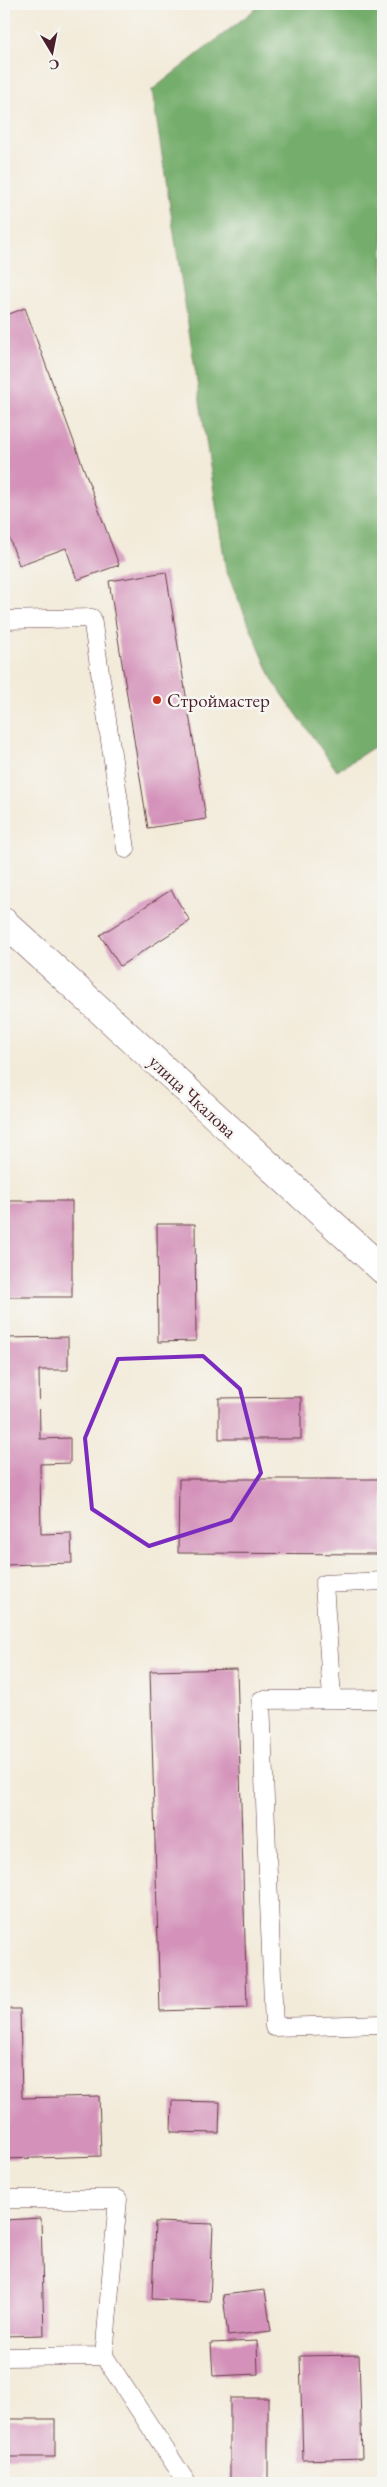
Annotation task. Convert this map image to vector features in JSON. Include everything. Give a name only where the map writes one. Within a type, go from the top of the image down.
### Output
[{"type":"street","name":"улица Чкалова","points":[[4,922],[383,1270]]},
{"type":"lane","points":[[4,620],[92,618],[126,848]]},
{"type":"lane","points":[[332,1698],[324,1584],[383,1582]]},
{"type":"lane","points":[[383,1698],[261,1700],[274,2027],[383,2024]]},
{"type":"lane","points":[[4,2199],[118,2199],[104,2356],[187,2483]]},
{"type":"lane","points":[[4,2357],[104,2356]]},
{"type":"highlighted area","points":[[203,1356],[240,1389],[261,1473],[231,1520],[149,1546],[92,1509],[85,1438],[118,1359]]},
{"type":"green space","points":[[262,4],[383,4],[383,741],[337,771],[273,681],[226,570],[152,90]]},
{"type":"building","points":[[25,308],[119,565],[77,580],[66,548],[19,565],[4,523],[4,384],[6,383],[4,378],[4,316]]},
{"type":"building","name":"Строймастер","points":[[166,572],[206,819],[148,828],[109,581]]},
{"type":"building","points":[[171,890],[190,921],[120,966],[100,935]]},
{"type":"building","points":[[4,1201],[72,1201],[72,1297],[4,1297]]},
{"type":"building","points":[[157,1224],[195,1224],[196,1341],[158,1342]]},
{"type":"building","points":[[68,1337],[68,1370],[39,1370],[40,1439],[70,1438],[70,1463],[40,1464],[41,1534],[71,1533],[72,1563],[4,1565],[4,1338]]},
{"type":"building","points":[[301,1397],[301,1439],[219,1439],[219,1398]]},
{"type":"building","points":[[179,1479],[383,1479],[383,1554],[178,1553]]},
{"type":"building","points":[[237,1669],[247,2008],[160,2011],[150,1671]]},
{"type":"building","points":[[4,2009],[20,2009],[22,2098],[99,2096],[101,2156],[4,2159]]},
{"type":"building","points":[[172,2101],[220,2102],[219,2133],[171,2132]]},
{"type":"building","points":[[41,2218],[44,2335],[4,2336],[4,2220]]},
{"type":"building","points":[[155,2222],[213,2224],[210,2302],[152,2299]]},
{"type":"building","points":[[265,2290],[271,2331],[228,2336],[223,2295]]},
{"type":"building","points":[[257,2341],[258,2374],[213,2376],[211,2343]]},
{"type":"building","points":[[359,2355],[362,2458],[303,2460],[300,2356]]},
{"type":"building","points":[[230,2398],[268,2398],[268,2483],[230,2483]]},
{"type":"building","points":[[4,2419],[55,2419],[55,2457],[4,2457]]},
{"type":"place","name":"Строймастер","points":[[157,700]]}]
